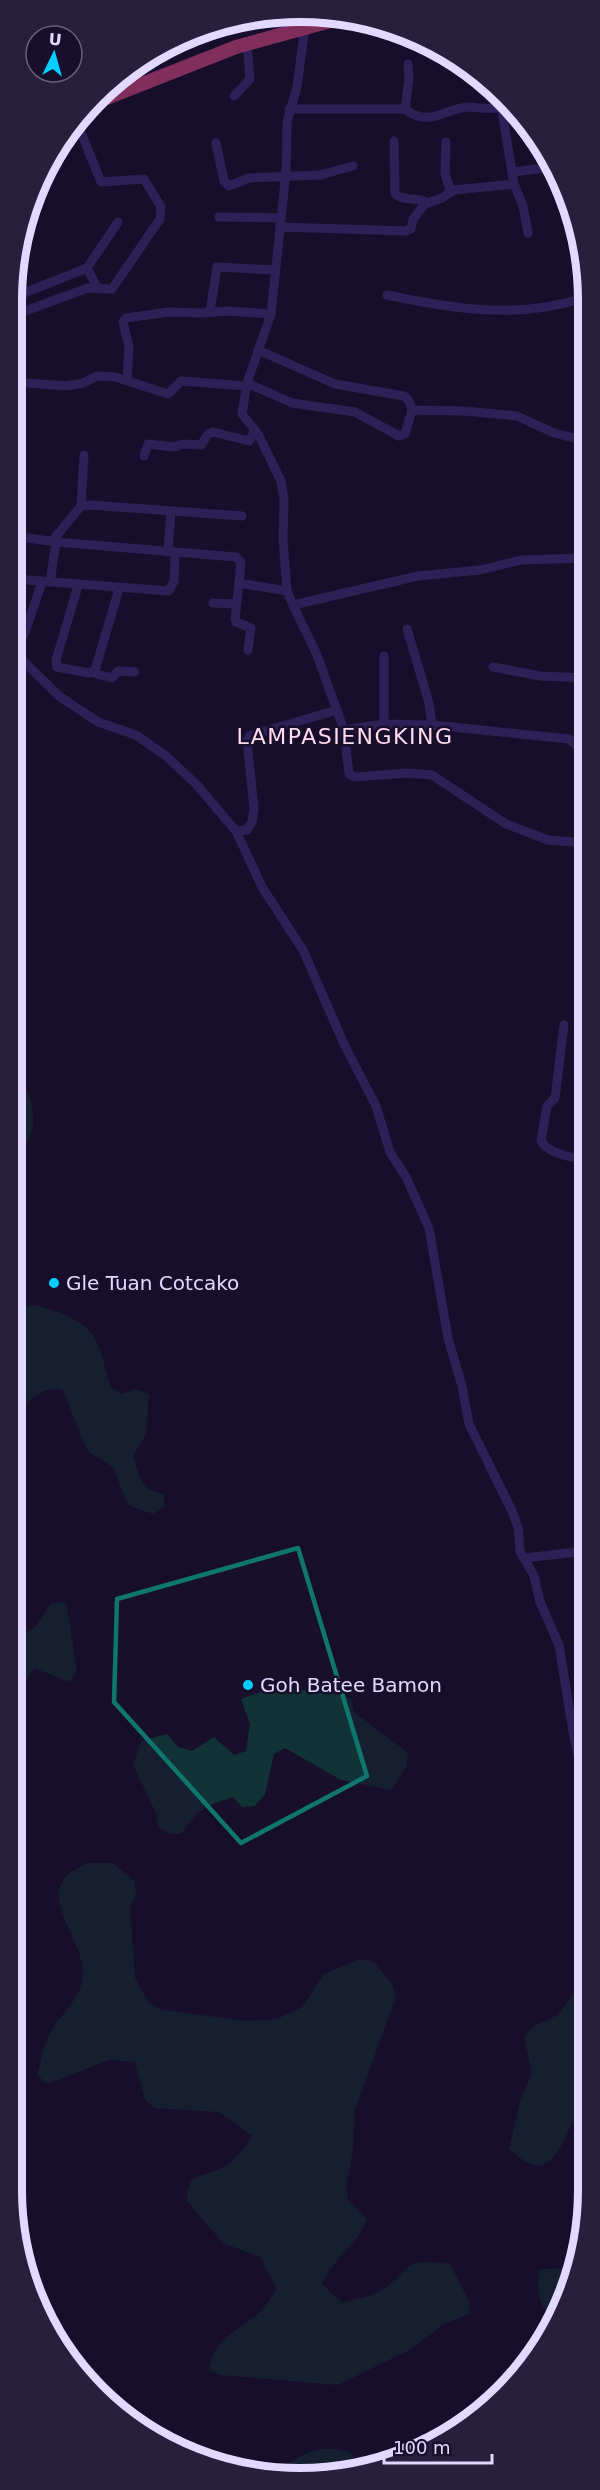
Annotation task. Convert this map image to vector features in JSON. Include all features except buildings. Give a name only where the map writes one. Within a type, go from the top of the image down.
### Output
[{"type":"highway","points":[[113,95],[247,44],[313,23]]},
{"type":"street","points":[[280,23],[297,29]]},
{"type":"street","points":[[288,23],[297,29]]},
{"type":"street","points":[[297,29],[297,87],[289,109],[285,178],[271,314],[247,384],[242,414],[255,430],[280,482],[284,500],[283,539],[287,591],[317,655],[344,730],[347,768],[352,776],[432,774],[506,824],[548,840],[578,842]]},
{"type":"street","points":[[234,96],[250,79],[247,44]]},
{"type":"street","points":[[405,109],[409,78],[408,64]]},
{"type":"street","points":[[289,109],[405,109],[419,118],[444,115],[469,107],[499,107]]},
{"type":"street","points":[[501,109],[514,184],[523,206],[528,233]]},
{"type":"street","points":[[22,312],[88,288],[112,289],[160,219],[160,207],[144,179],[101,182],[80,131]]},
{"type":"street","points":[[394,141],[395,194],[401,198],[422,199],[428,203]]},
{"type":"street","points":[[446,142],[445,174],[451,192]]},
{"type":"street","points":[[216,143],[226,184],[229,186],[249,178],[320,175],[353,166]]},
{"type":"street","points":[[512,172],[544,168]]},
{"type":"street","points":[[219,217],[405,231],[411,228],[415,215],[428,203],[451,192],[514,184]]},
{"type":"street","points":[[22,294],[87,267],[118,222]]},
{"type":"street","points":[[87,267],[98,289]]},
{"type":"street","points":[[210,311],[218,267],[275,270]]},
{"type":"street","points":[[54,282],[59,298]]},
{"type":"street","points":[[387,295],[450,308],[501,312],[565,304],[578,300]]},
{"type":"street","points":[[127,380],[129,347],[124,320],[166,312],[201,314],[210,311],[271,314]]},
{"type":"street","points":[[22,383],[67,386],[83,383],[97,376],[127,380],[168,394],[181,381],[247,384],[291,403],[355,412],[399,436],[405,434],[412,410],[409,401],[404,396],[335,384],[258,350]]},
{"type":"street","points":[[412,410],[465,411],[517,416],[554,433],[578,439]]},
{"type":"street","points":[[144,456],[148,444],[174,447],[183,444],[201,445],[208,434],[213,432],[249,441],[255,430]]},
{"type":"street","points":[[24,635],[46,582],[54,541],[81,506],[84,455]]},
{"type":"street","points":[[81,506],[242,516]]},
{"type":"street","points":[[22,580],[78,586],[169,591],[174,580],[171,511]]},
{"type":"street","points":[[22,537],[236,557],[241,562],[236,622],[251,628],[248,650]]},
{"type":"street","points":[[293,605],[418,576],[480,570],[521,560],[578,558]]},
{"type":"street","points":[[239,583],[287,591]]},
{"type":"street","points":[[78,586],[56,660],[57,667],[114,678],[118,671],[135,672]]},
{"type":"street","points":[[93,673],[118,589]]},
{"type":"street","points":[[213,603],[236,604]]},
{"type":"street","points":[[407,629],[429,703],[432,725]]},
{"type":"street","points":[[384,656],[384,724]]},
{"type":"street","points":[[22,660],[59,696],[92,719],[136,735],[166,756],[209,799],[236,831],[262,887],[303,951],[344,1044],[376,1106],[390,1152],[406,1177],[429,1228],[448,1338],[462,1386],[469,1424],[512,1511],[518,1527],[520,1551],[534,1576],[540,1602],[559,1645],[578,1756]]},
{"type":"street","points":[[493,667],[540,676],[578,678]]},
{"type":"street","points":[[236,831],[247,830],[254,816],[247,741],[249,735],[337,710]]},
{"type":"street","points":[[344,730],[384,724],[432,725],[569,739],[578,747]]},
{"type":"street","points":[[564,1024],[555,1098],[547,1106],[541,1141],[546,1147],[578,1158]]},
{"type":"street","points":[[524,1558],[578,1552]]},
{"type":"highlighted area","points":[[298,1548],[367,1776],[241,1843],[114,1702],[117,1599]]},
{"type":"green space","points":[[22,1086],[31,1100],[33,1118],[27,1143],[22,1147]]},
{"type":"green space","points":[[34,1305],[49,1309],[81,1324],[92,1334],[98,1346],[111,1387],[122,1394],[135,1389],[149,1394],[146,1434],[133,1456],[145,1486],[164,1494],[164,1507],[153,1514],[128,1505],[113,1467],[89,1452],[63,1390],[41,1392],[22,1408],[22,1358],[25,1341],[22,1328],[22,1307]]},
{"type":"green space","points":[[66,1602],[77,1671],[70,1682],[34,1668],[22,1687],[22,1636],[36,1626],[51,1603]]},
{"type":"green space","points":[[268,1689],[324,1691],[351,1698],[354,1712],[408,1753],[406,1767],[391,1790],[341,1780],[285,1748],[274,1754],[265,1794],[255,1806],[242,1807],[233,1797],[202,1810],[181,1834],[168,1834],[158,1826],[156,1813],[133,1765],[141,1741],[167,1734],[178,1747],[192,1751],[214,1737],[234,1755],[246,1751],[250,1724],[241,1699]]},
{"type":"green space","points":[[87,1863],[113,1863],[134,1881],[136,1895],[130,1906],[135,1978],[149,2003],[162,2010],[247,2021],[277,2019],[302,2007],[324,1974],[361,1959],[374,1962],[392,1984],[396,1997],[355,2109],[353,2149],[346,2187],[348,2200],[367,2219],[358,2237],[332,2267],[322,2284],[342,2303],[382,2290],[416,2263],[450,2264],[469,2301],[469,2314],[444,2324],[411,2349],[338,2385],[221,2375],[209,2370],[211,2359],[221,2343],[260,2312],[277,2289],[260,2257],[223,2243],[187,2201],[188,2190],[190,2183],[198,2176],[216,2171],[232,2160],[252,2136],[219,2112],[155,2108],[145,2100],[135,2062],[109,2060],[47,2084],[37,2075],[49,2035],[79,1992],[82,1984],[82,1963],[62,1912],[59,1889],[66,1876]]},
{"type":"green space","points":[[578,1988],[578,2111],[559,2149],[546,2163],[537,2166],[521,2159],[509,2149],[521,2098],[532,2074],[524,2036],[533,2026],[558,2015]]},
{"type":"green space","points":[[566,2268],[548,2315],[541,2303],[540,2269]]},
{"type":"green space","points":[[391,2448],[398,2450],[389,2453],[382,2455]]},
{"type":"green space","points":[[319,2450],[340,2450],[352,2454],[354,2462],[318,2467],[284,2467],[309,2452]]},
{"type":"place","name":"Gle Tuan Cotcako","points":[[54,1283]]},
{"type":"place","name":"Goh Batee Bamon","points":[[248,1685]]},
{"type":"district","name":"LAMPASIENGKING","points":[[345,736]]}]
